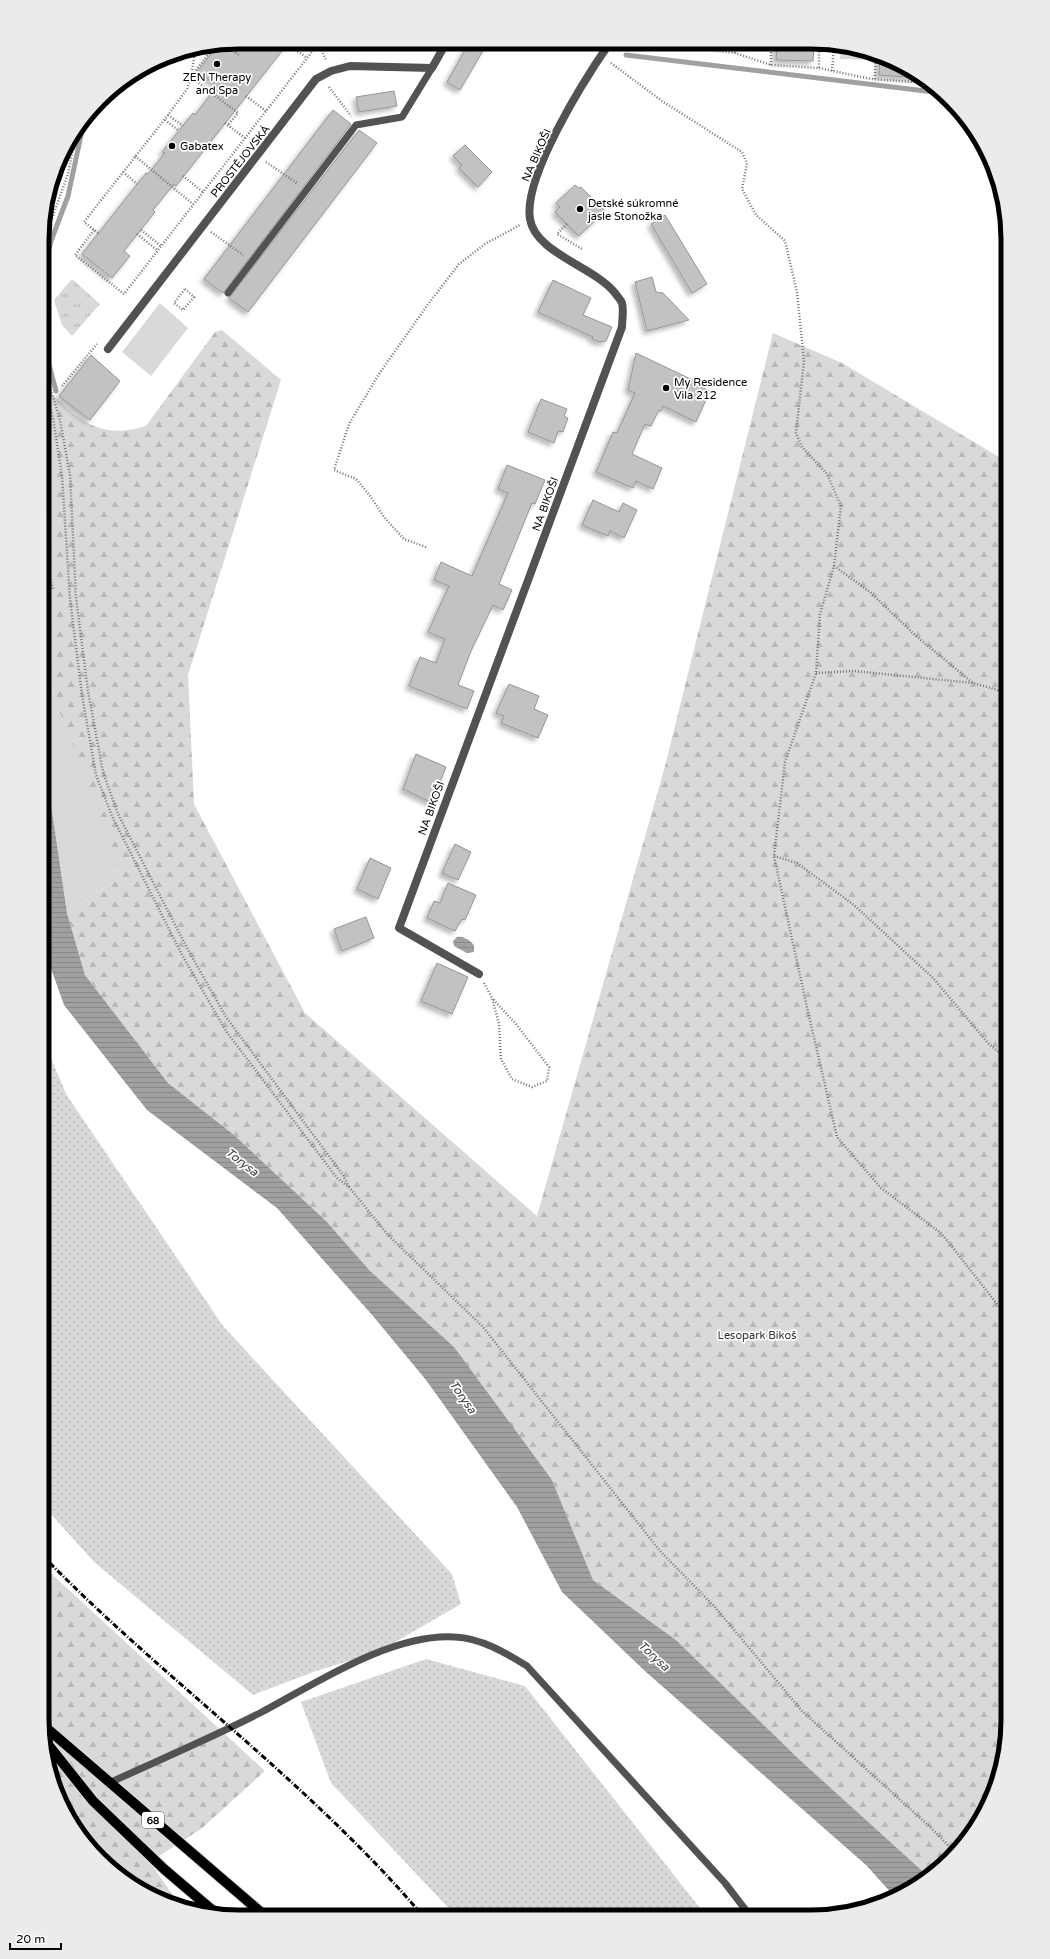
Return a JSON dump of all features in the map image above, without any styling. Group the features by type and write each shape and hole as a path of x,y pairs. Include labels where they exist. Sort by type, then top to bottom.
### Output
{"main road":[{"name":"68","path":"49,1730 258,1910"},
{"name":"68","path":"52,1749 93,1801 134,1841 209,1907"}],"street":[{"path":"432,68 442,49"},
{"name":"NA BIKOŠI","path":"479,974 399,928 622,327 622,303 608,284 545,244 536,232 530,220 530,196 541,166 578,94 605,49"},
{"name":"PROSTĚJOVSKÁ","path":"108,349 316,79 330,71 350,66 432,68"}],"lane":[{"path":"228,293 356,125 402,117 432,68"},
{"path":"109,1783 236,1724 296,1692 381,1651 418,1640 455,1637 494,1646 527,1666 725,1883 746,1910"}],"path":[{"path":"231,49 239,55"},
{"path":"295,49 307,58"},
{"path":"94,230 75,255 124,294 314,49"},
{"path":"321,49 330,71"},
{"path":"708,49 736,53 771,65 819,68 875,79 918,82"},
{"path":"771,49 771,65"},
{"path":"819,49 819,68"},
{"path":"832,71 834,51"},
{"path":"98,233 84,222 122,172 165,120 187,89 192,77 211,52"},
{"path":"192,77 195,54"},
{"path":"601,55 662,101 742,152 747,163 742,189 756,215 784,241 798,292 804,361 796,433 802,447 827,474 841,506 834,566 820,614 816,673 785,762 774,856 806,1003 838,1137 881,1188 942,1234 1001,1309"},
{"path":"875,79 876,60"},
{"path":"192,77 238,113 228,125"},
{"path":"321,77 346,108"},
{"path":"246,96 266,111"},
{"path":"168,115 183,126"},
{"path":"165,120 179,131"},
{"path":"225,123 245,138"},
{"path":"49,228 67,180 74,147"},
{"path":"135,156 193,204"},
{"path":"257,156 307,190"},
{"path":"122,172 137,184"},
{"path":"184,176 203,192"},
{"path":"54,193 58,182"},
{"path":"426,546 404,539 384,518 371,496 356,479 334,470 349,424 379,374 426,307 459,264 485,244 530,220"},
{"path":"519,221 523,230"},
{"path":"567,224 557,234 582,249"},
{"path":"203,226 252,262"},
{"path":"141,230 161,246"},
{"path":"137,234 158,250"},
{"path":"185,289 194,297 183,310 174,303 185,289"},
{"path":"62,386 96,344 115,340"},
{"path":"49,382 60,420 70,475 76,598 88,691 102,772 115,807 180,934 226,1017 343,1175 349,1187 388,1235 483,1327 660,1551 714,1606 802,1711 929,1826 951,1848"},
{"path":"49,404 53,418 62,476 70,599 82,695 96,775 112,816 181,953 226,1031 337,1178 349,1187"},
{"path":"834,566 870,592 916,636 973,683"},
{"path":"49,573 53,589"},
{"path":"816,673 854,671 973,683 1001,691"},
{"path":"774,856 797,864 854,905 933,978 988,1043 1001,1054"},
{"path":"479,974 492,998 499,1024 501,1060 512,1080 532,1087 546,1081 549,1067 516,1024 492,998"}],"green space":[{"path":"841,52 860,55 874,60 840,59"},
{"path":"72,279 100,304 72,336 62,325 54,300"},
{"path":"160,303 188,328 151,376 122,352"},
{"name":"Lesopark Bikoš","path":"222,330 281,380 188,675 194,804 305,1013 537,1216 664,770 773,333 842,363 1001,457 1001,1732 995,1769 981,1804 962,1836 936,1863 924,1873 801,1761 676,1640 593,1580 552,1480 326,1221 234,1135 168,1083 85,975 67,913 121,877 58,708 49,677 49,391 66,407 88,424 114,431 129,430 146,426 215,332"},
{"path":"49,677 58,708 91,790 121,877 67,913 49,791"},
{"path":"49,1053 66,1094 223,1326 452,1574 461,1604 378,1652 316,1671 253,1695 94,1562 49,1512"},
{"path":"49,1571 265,1771 201,1829 150,1862 175,1899 155,1890 123,1871 96,1845 88,1836 75,1815 59,1781 55,1769 49,1732"},
{"path":"426,1659 525,1686 701,1910 450,1910 331,1783 301,1702"}],"water":[{"name":"Torysa","path":"49,791 67,913 85,975 168,1083 234,1135 326,1221 370,1271 454,1347 552,1480 593,1580 676,1640 801,1761 924,1873 891,1892 866,1865 646,1672 562,1592 517,1507 426,1380 373,1316 277,1208 147,1110 64,1005 49,963"},
{"path":"457,937 464,938 471,942 474,946 474,952 467,953 454,946 453,941"}],"building":[{"path":"227,49 284,49 176,186 174,184 153,210 155,212 124,251 130,256 112,278 82,254 146,173 148,174 165,153 162,152 193,113 195,115 217,86 198,71 213,51"},
{"path":"466,49 484,49 460,90 447,82"},
{"path":"777,49 814,49 813,61 776,60"},
{"path":"880,62 910,77 879,75"},
{"path":"394,91 397,106 359,112 356,97"},
{"path":"333,110 351,124 223,293 204,279"},
{"path":"359,130 377,143 248,312 229,298"},
{"path":"465,145 492,172 478,187 459,168 462,165 453,156"},
{"name":"Detské súkromné jasle Stonožka","path":"575,185 579,188 581,187 605,211 579,236 555,212 560,207 556,203"},
{"path":"665,215 707,284 692,293 651,224"},
{"path":"652,277 656,292 663,293 689,320 647,331 635,282"},
{"path":"553,280 591,298 583,315 612,327 606,341 600,342 592,339 593,337 538,312"},
{"path":"636,353 699,383 698,385 710,391 696,422 663,406 661,411 659,410 651,426 645,424 632,454 662,468 653,489 636,481 633,488 596,472 613,432 617,433 635,393 628,390"},
{"path":"91,355 120,381 90,420 59,396"},
{"path":"541,399 567,409 564,416 568,418 563,432 558,431 554,443 528,432"},
{"path":"507,465 545,480 535,504 532,503 499,584 512,590 503,610 493,605 471,651 458,685 474,691 467,709 409,686 420,657 436,663 445,639 428,632 449,586 434,580 441,562 472,576 508,493 498,489"},
{"path":"593,500 619,512 623,503 637,510 624,538 610,531 608,536 582,525"},
{"path":"509,684 539,696 534,709 548,715 538,738 501,723 504,716 496,713"},
{"path":"416,754 446,767 432,803 403,789"},
{"path":"455,844 471,852 458,880 442,873"},
{"path":"370,858 391,868 378,899 357,889"},
{"path":"448,883 476,895 465,920 462,919 455,931 427,918 434,901 440,903"},
{"path":"366,917 374,938 342,951 334,929"},
{"path":"437,963 468,977 452,1014 421,1001"}],"waterway":[{"path":"626,55 931,92"},
{"path":"49,249 68,196 81,133"},
{"path":"49,365 56,391"}],"railway":[{"path":"49,1562 137,1645 285,1776 333,1821 379,1867 418,1910"}],"place":[{"name":"ZEN Therapy and Spa","path":"217,64"},
{"name":"Gabatex","path":"172,146"},
{"name":"Detské súkromné jasle Stonožka","path":"580,209"},
{"name":"My Residence Vila 212","path":"666,388"}]}
